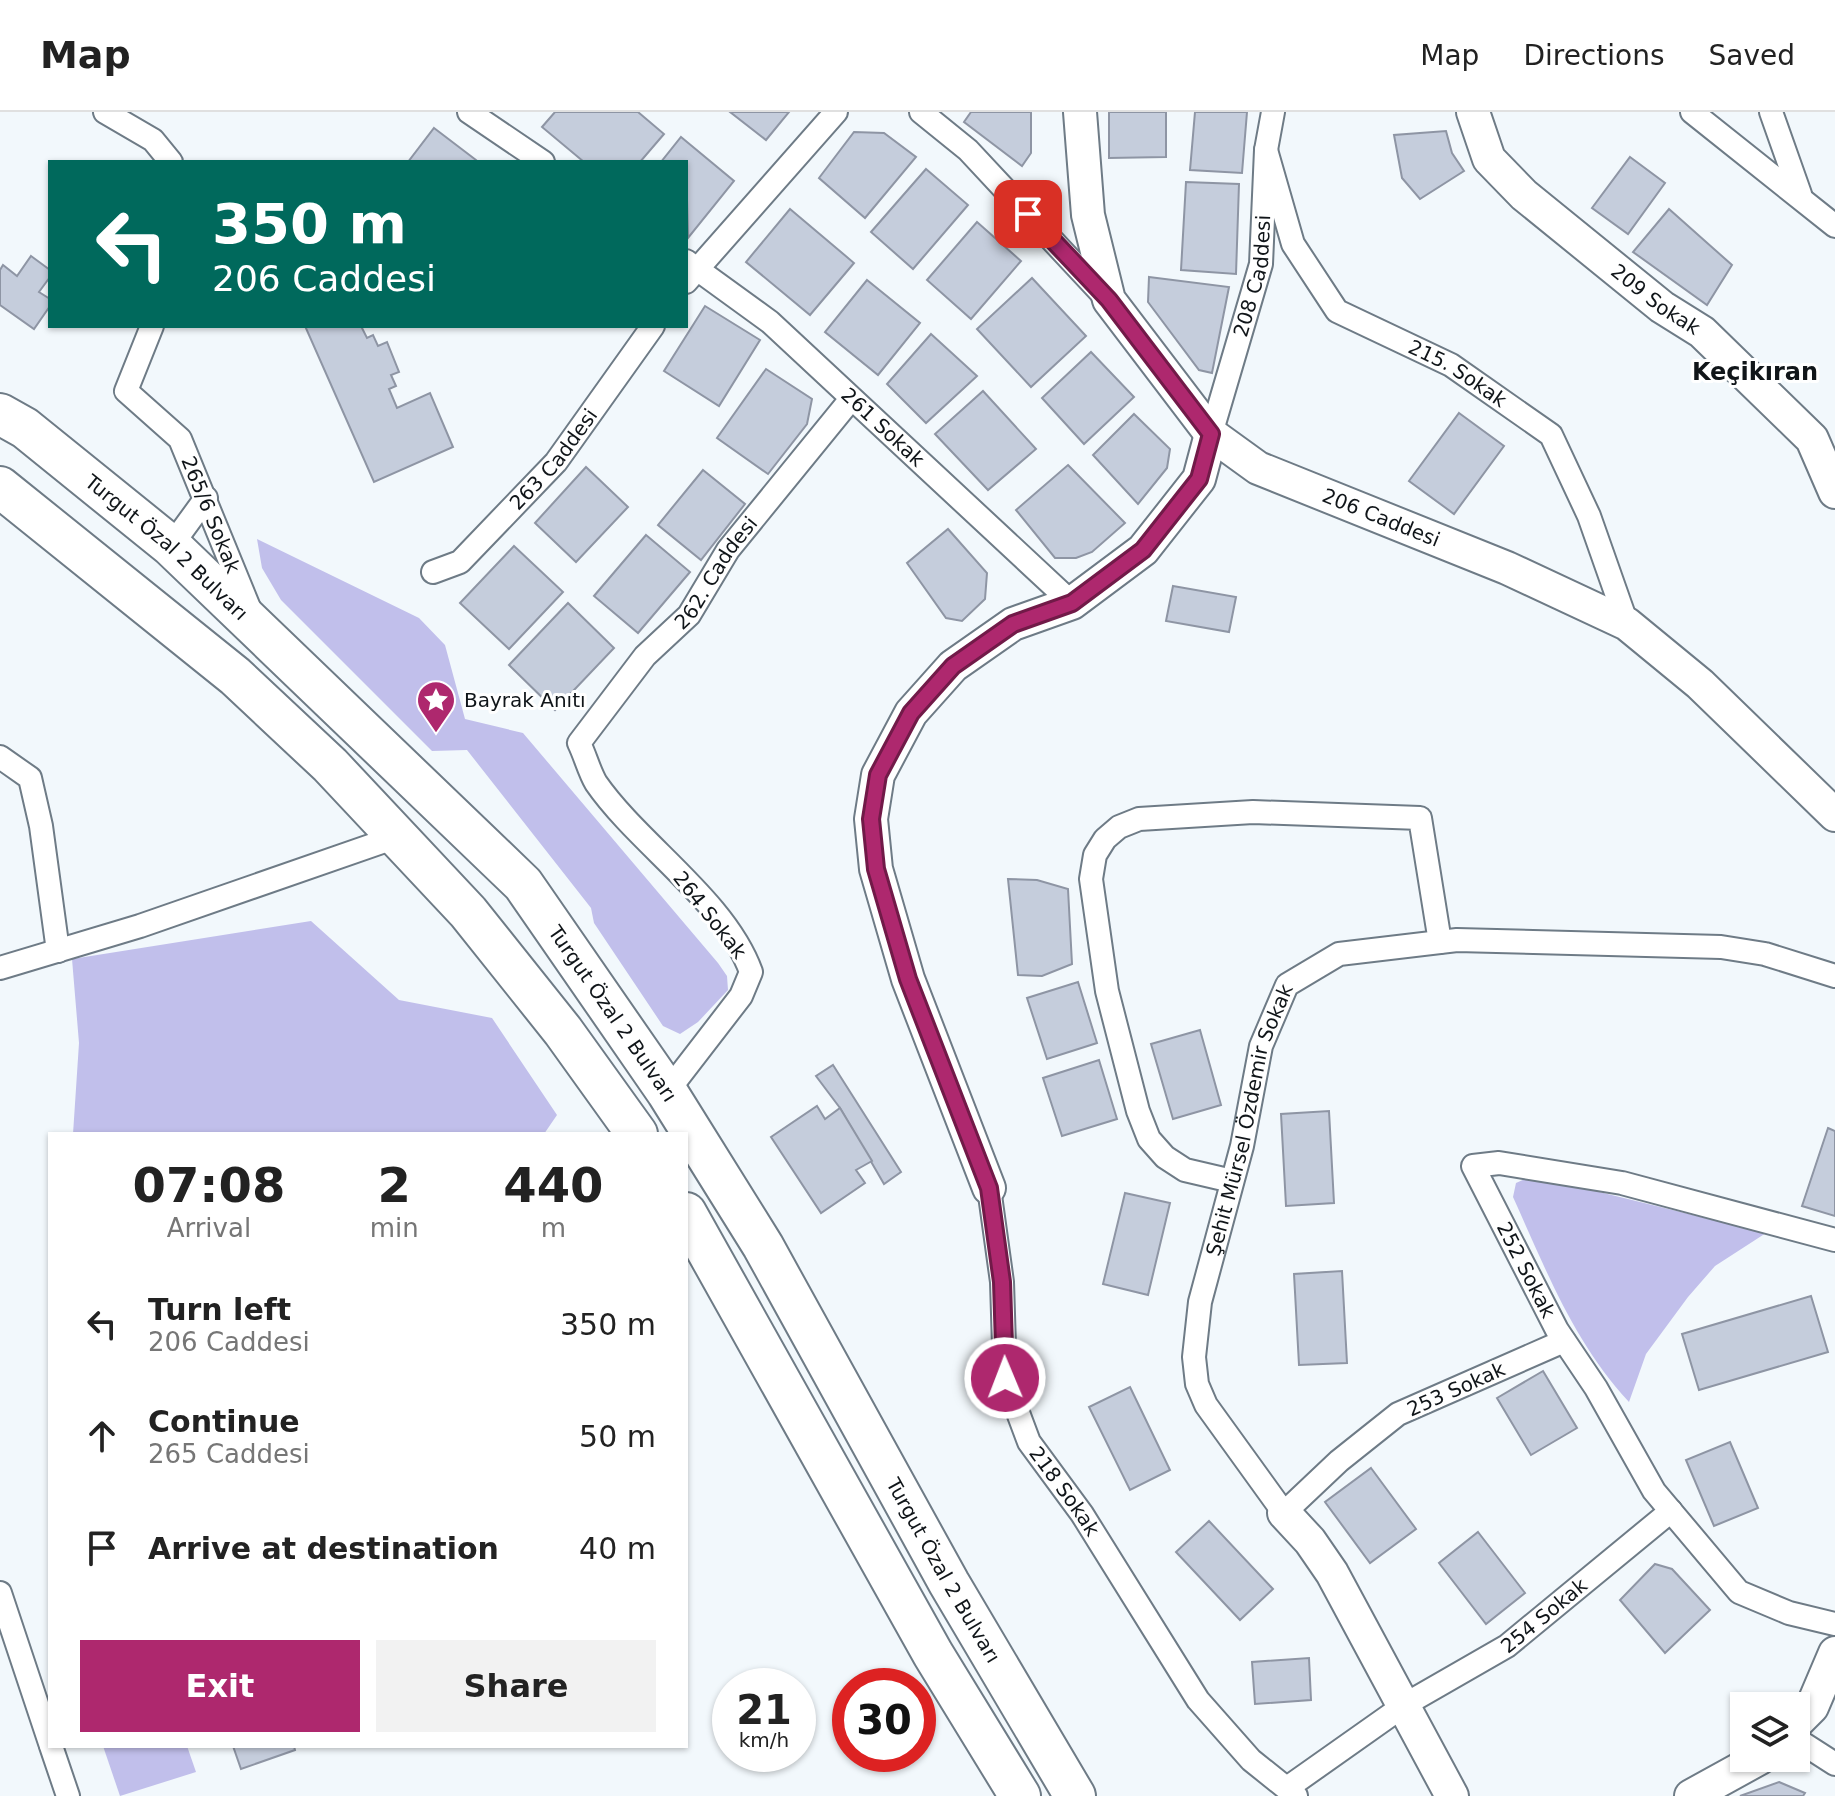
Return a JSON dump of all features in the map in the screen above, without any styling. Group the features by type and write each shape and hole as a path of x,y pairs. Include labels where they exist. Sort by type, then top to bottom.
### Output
{"highway":[{"name":"Turgut Özal 2 Bulvarı","path":"0,414 25,428 171,546 258,633 523,884 667,1092 763,1246 949,1583 1075,1796"},
{"path":"0,487 235,676 399,836 506,960 635,1132"},
{"path":"688,1217 933,1654 1020,1796"}],"street":[{"path":"105,112 153,140 169,160"},
{"path":"469,112 540,160"},
{"path":"689,270 836,112"},
{"path":"921,112 968,150 1109,300"},
{"name":"206 Caddesi","path":"1080,112 1088,215 1109,300 1211,434 1258,468 1507,568 1627,624 1700,684 1835,815"},
{"name":"208 Caddesi","path":"1211,434 1261,264 1266,150 1273,112"},
{"name":"209 Sokak","path":"1473,112 1489,159 1515,186 1662,307 1702,332 1812,439 1835,492"},
{"path":"1692,112 1835,226"},
{"path":"1771,112 1800,196"},
{"name":"215. Sokak","path":"1266,150 1293,244 1337,311 1451,365 1551,435 1589,516 1627,624"},
{"name":"261 Sokak","path":"689,270 770,322 1072,603"},
{"name":"265/6 Sokak","path":"151,328 126,391 180,439 258,633"},
{"name":"263 Caddesi","path":"433,572 460,562 556,462 652,328"},
{"name":"262. Caddesi","path":"579,743 645,656 689,615 728,550 851,399"},
{"name":"218 Sokak","path":"1211,434 1199,479 1143,550 1072,603 1013,624 953,666 911,713 878,775 871,819 876,869 908,979 989,1188 1002,1282 1005,1378 1029,1442 1082,1514 1198,1700 1251,1760 1291,1792"},
{"path":"171,546 206,498"},
{"name":"264 Sokak","path":"579,743 596,782 703,900 745,955 751,972 741,996 667,1092"},
{"path":"0,757 30,778 41,826 58,951"},
{"path":"1232,1181 1185,1170 1165,1157 1149,1139 1138,1111 1107,991 1091,879 1095,855 1105,839 1119,827 1139,819 1253,812 1420,818 1440,942"},
{"path":"0,968 399,836"},
{"name":"Şehit Mürsel Özdemir Sokak","path":"1452,1796 1406,1704 1332,1573 1206,1405 1197,1384 1195,1327 1232,1181 1261,1046 1287,985 1339,954 1440,942 1600,941 1721,947 1765,954 1835,976"},
{"name":"252 Sokak","path":"1835,1240 1622,1183 1499,1163 1473,1166 1564,1341 1596,1388 1654,1491 1739,1592 1789,1613 1835,1624"},
{"name":"253 Sokak","path":"1284,1513 1339,1461 1398,1414 1564,1341"},
{"name":"254 Sokak","path":"1291,1792 1406,1704 1507,1646 1671,1511"},
{"path":"0,1593 48,1738"},
{"path":"1810,1709 1835,1653"},
{"path":"51,1748 68,1796"},
{"path":"1810,1748 1835,1764"},
{"path":"1691,1796 1735,1772"}],"shaded area":[{"path":"257,539 419,618 445,645 465,719 523,733 727,976 728,990 698,1022 680,1034 663,1026 594,923 591,908 467,750 432,751 281,600 262,568"},
{"path":"311,921 399,1000 492,1018 557,1115 545,1132 73,1132 79,1043 72,959"},
{"path":"1527,1178 1571,1185 1766,1233 1715,1266 1688,1297 1646,1354 1629,1402 1592,1355 1537,1252 1513,1197 1516,1183"},
{"path":"104,1748 188,1748 196,1772 120,1796"}],"building":[{"path":"555,112 638,112 664,134 642,160 582,160 542,127"},
{"path":"730,112 789,112 766,140"},
{"path":"971,112 1031,112 1031,153 1022,166 964,122"},
{"path":"1109,112 1166,112 1166,157 1109,158"},
{"path":"1195,112 1247,112 1242,173 1190,170"},
{"path":"434,128 476,160 410,160"},
{"path":"1446,131 1452,153 1464,171 1420,199 1402,178 1394,135"},
{"path":"854,132 884,133 916,157 865,218 819,178"},
{"path":"681,137 734,181 688,238 688,160 663,160"},
{"path":"1630,157 1665,183 1628,234 1592,208"},
{"path":"926,169 968,205 913,269 871,232"},
{"path":"1186,182 1239,184 1236,274 1181,270"},
{"path":"790,209 854,263 810,315 746,262"},
{"path":"1669,209 1732,265 1707,305 1633,252"},
{"path":"977,222 1021,261 971,319 927,280"},
{"path":"31,256 48,269 48,280 39,292 48,298 48,309 34,329 0,305 0,270 3,265 17,276"},
{"path":"1149,277 1229,287 1212,373 1199,370 1148,302"},
{"path":"1032,278 1086,336 1031,387 977,329"},
{"path":"867,280 920,323 878,375 825,332"},
{"path":"705,306 760,340 719,406 664,371"},
{"path":"306,328 362,328 367,338 373,335 378,346 387,342 399,372 391,375 396,386 389,389 397,408 430,393 453,447 374,482"},
{"path":"931,334 977,376 926,423 887,384"},
{"path":"1091,352 1134,397 1084,444 1042,398"},
{"path":"766,369 812,399 807,424 768,474 717,438"},
{"path":"983,391 1036,449 988,490 935,434"},
{"path":"1459,413 1504,446 1454,514 1409,481"},
{"path":"1134,414 1170,449 1167,468 1138,504 1093,455"},
{"path":"1068,465 1125,523 1092,552 1076,558 1055,558 1016,510"},
{"path":"586,467 628,507 576,562 535,523"},
{"path":"703,470 745,504 701,560 658,525"},
{"path":"948,529 987,573 985,599 962,621 946,618 907,563"},
{"path":"646,535 690,572 638,633 594,596"},
{"path":"514,546 563,592 509,649 460,603"},
{"path":"1173,586 1236,597 1229,632 1166,621"},
{"path":"568,603 614,648 555,710 509,665"},
{"path":"1008,879 1037,880 1068,889 1072,964 1042,976 1018,975"},
{"path":"1078,982 1097,1043 1047,1059 1027,998"},
{"path":"1200,1030 1221,1105 1173,1119 1151,1044"},
{"path":"1099,1060 1117,1119 1062,1136 1043,1078"},
{"path":"833,1065 901,1172 884,1184 840,1108 816,1076"},
{"path":"817,1106 825,1119 840,1108 872,1161 856,1170 865,1183 821,1213 771,1137"},
{"path":"1329,1111 1334,1203 1286,1206 1281,1114"},
{"path":"1828,1128 1835,1131 1835,1216 1802,1206"},
{"path":"1125,1193 1170,1203 1148,1295 1103,1284"},
{"path":"1342,1271 1347,1363 1299,1365 1294,1274"},
{"path":"1811,1296 1828,1352 1699,1390 1682,1334"},
{"path":"1543,1371 1577,1428 1531,1455 1497,1398"},
{"path":"1130,1387 1170,1470 1130,1490 1089,1407"},
{"path":"1730,1442 1758,1508 1714,1526 1686,1460"},
{"path":"1371,1468 1416,1529 1370,1563 1325,1502"},
{"path":"1209,1521 1273,1589 1240,1620 1176,1552"},
{"path":"1478,1532 1525,1593 1486,1624 1439,1563"},
{"path":"1655,1564 1672,1569 1710,1610 1665,1653 1620,1600"},
{"path":"1309,1658 1311,1700 1255,1704 1252,1662"},
{"path":"234,1748 294,1748 295,1750 241,1769"},
{"path":"1779,1782 1805,1793 1803,1796 1740,1796"}],"place":[{"name":"Bayrak Anıtı","path":"436,734"}],"district":[{"name":"Keçikıran","path":"1755,372"}],"route":[{"path":"1005,1378 1002,1282 989,1188 908,979 876,869 871,819 878,775 911,713 953,666 1013,624 1072,603 1143,550 1199,479 1211,434 1109,300 1028,214"}]}
